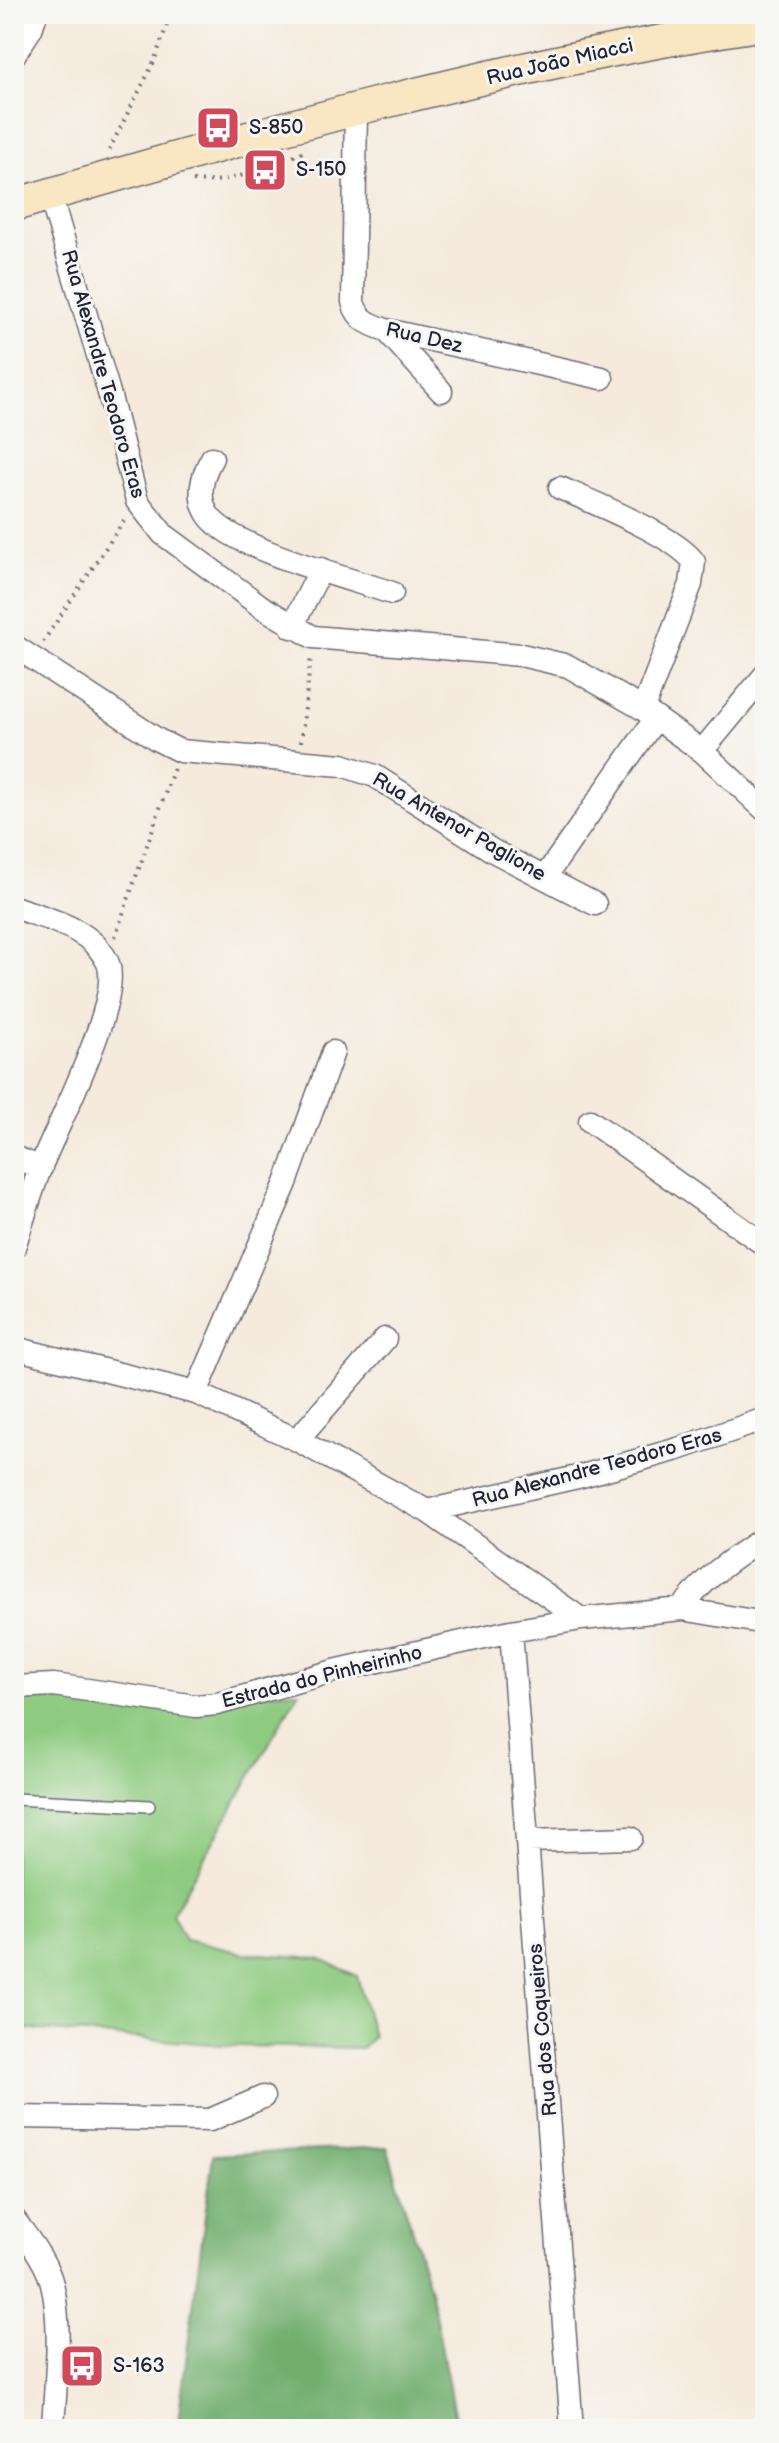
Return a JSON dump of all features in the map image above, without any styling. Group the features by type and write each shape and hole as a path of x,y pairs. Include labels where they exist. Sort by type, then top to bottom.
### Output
{"main road":[{"name":"Rua João Miacci","path":"356,110 668,38 765,24"},
{"path":"14,205 356,110"}],"street":[{"path":"14,55 31,29 36,14"},
{"name":"Rua Dez","path":"356,110 353,302 356,313 367,323 386,330 602,378"},
{"name":"Rua Alexandre Teodoro Eras","path":"50,195 108,389 137,501 163,534 292,627 313,637 546,659 568,666 650,714 702,751 765,810"},
{"path":"386,330 441,391"},
{"path":"212,458 203,472 201,495 209,516 228,533 392,593"},
{"path":"545,877 650,714 691,584 694,562 687,552 660,537 560,488"},
{"path":"292,627 321,569"},
{"name":"Rua Antenor Paglione","path":"14,646 158,740 180,751 342,765 375,776 493,851 595,904"},
{"path":"702,751 765,675"},
{"path":"14,907 88,938 107,961 112,974 106,1008 41,1168 14,1247"},
{"path":"196,1393 286,1183 333,1052"},
{"path":"590,1121 765,1245"},
{"path":"14,1157 41,1168"},
{"path":"297,1440 385,1339"},
{"path":"14,1348 196,1393 297,1440 427,1511 581,1619"},
{"name":"Rua Alexandre Teodoro Eras","path":"427,1511 582,1476 678,1449 765,1419"},
{"path":"682,1609 695,1590 718,1570 765,1537"},
{"name":"Estrada do Pinheirinho","path":"14,1687 54,1685 173,1704 217,1704 334,1671 511,1631 581,1619 682,1609 765,1623"},
{"name":"Rua dos Coqueiros","path":"511,1631 572,2429"},
{"path":"528,1841 631,1838"},
{"path":"14,2117 210,2120 263,2097"},
{"path":"14,2219 38,2252 52,2282 56,2316 53,2429"}],"lane":[{"path":"14,1799 149,1806"}],"path":[{"path":"93,181 154,62 171,14"},
{"path":"32,659 137,501"},
{"path":"299,760 313,637"},
{"path":"107,961 180,751"}],"green space":[{"path":"299,1691 172,1914 185,1940 244,1953 319,1958 357,1976 373,2037 362,2048 235,2046 14,2028 14,1694 111,1702"},
{"path":"387,2147 431,2293 457,2429 177,2429 213,2155"}],"place":[{"name":"S-850","path":"218,128"},
{"name":"S-150","path":"265,170"},
{"name":"S-163","path":"82,2366"}]}
